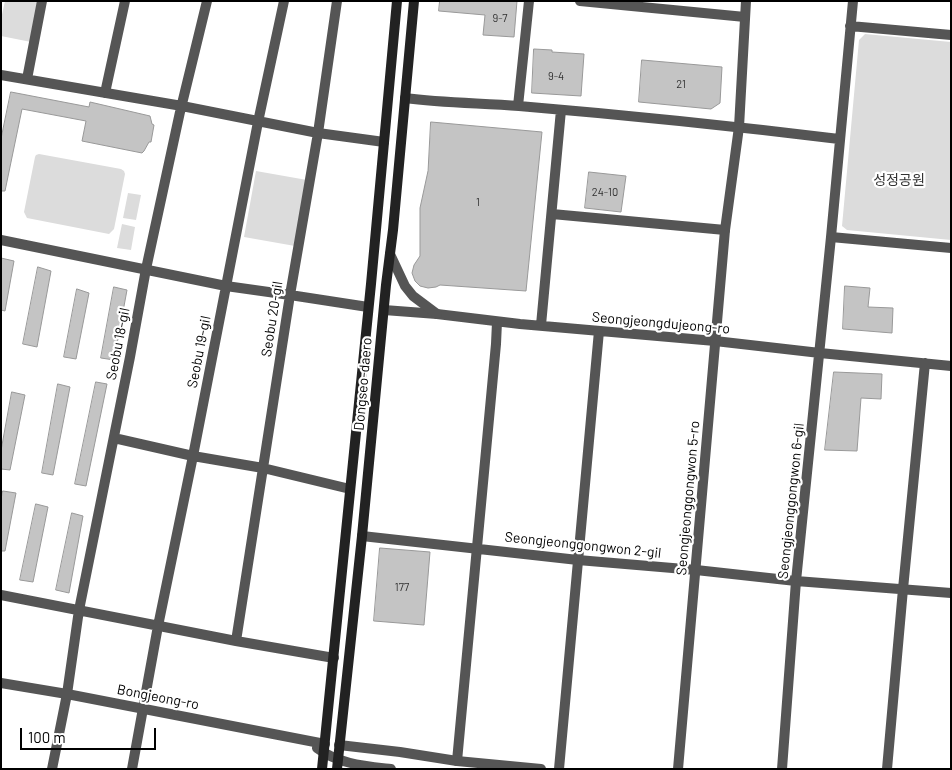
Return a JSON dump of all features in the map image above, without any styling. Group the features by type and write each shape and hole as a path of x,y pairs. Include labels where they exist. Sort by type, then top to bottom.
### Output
{"main road":[{"name":"Dongseo-daero","path":"322,769 384,142 396,1"},
{"name":"Dongseo-daero","path":"337,764 362,536 414,1"},
{"name":"Seongjeongdujeong-ro","path":"368,307 384,310"},
{"name":"Bongjeong-ro","path":"324,749 339,746"}],"street":[{"path":"28,79 42,1"},
{"path":"105,93 125,1"},
{"name":"Seobu 18-gil","path":"52,769 67,694 79,610 146,269 207,1"},
{"name":"Seobu 19-gil","path":"132,769 158,626 194,456 258,122 284,1"},
{"name":"Seobu 20-gil","path":"236,642 290,294 318,134 337,1"},
{"path":"518,106 529,1"},
{"path":"580,1 745,16"},
{"name":"Seongjeonggongwon 5-ro","path":"678,769 725,230 738,127 746,1"},
{"name":"Seongjeonggongwon 6-gil","path":"782,769 796,581 832,237 852,1"},
{"path":"850,26 951,35"},
{"path":"1,74 182,106 318,134 384,142"},
{"path":"405,98 561,110 840,139"},
{"path":"541,325 561,110"},
{"path":"552,214 725,230"},
{"path":"832,237 951,248"},
{"path":"1,240 226,286 368,307"},
{"path":"390,254 405,286 413,296 437,314"},
{"name":"Seongjeongdujeong-ro","path":"384,310 715,341 951,366"},
{"path":"457,761 497,322"},
{"path":"559,769 600,331"},
{"path":"887,769 925,363"},
{"path":"114,438 194,456 263,468 350,489"},
{"name":"Seongjeonggongwon 2-gil","path":"362,536 578,560 796,581 951,593"},
{"path":"1,596 236,642 334,658"},
{"name":"Bongjeong-ro","path":"1,683 143,708 309,741 324,749 337,764 391,769"},
{"name":"Bongjeong-ro","path":"339,746 400,752 457,761 541,769"}],"green space":[{"path":"5,1 38,1 31,42 1,36 1,19"},
{"name":"성정공원","path":"865,34 951,42 951,240 847,230 842,226 859,40"},
{"path":"39,154 124,171 114,229 109,234 27,218 24,212 35,157"},
{"path":"256,171 307,180 295,246 244,237"},
{"path":"128,193 141,195 136,220 123,218"},
{"path":"122,224 135,227 131,250 117,248"}],"building":[{"path":"440,1 517,1 514,37 483,35 485,15 439,11"},
{"path":"534,49 584,54 581,96 532,93"},
{"path":"642,60 722,67 720,103 711,109 639,102"},
{"path":"11,92 89,107 90,102 150,116 154,125 151,142 149,142 142,153 82,141 86,121 22,109 5,191 1,191 1,139"},
{"path":"431,122 542,132 526,291 440,285 428,288 420,286 415,281 412,273 414,265 420,256 420,208 428,171"},
{"path":"589,172 626,176 621,212 585,208"},
{"path":"1,258 14,261 5,311 1,310"},
{"path":"38,267 51,271 37,347 23,344"},
{"path":"845,286 870,288 868,307 893,308 892,333 843,329"},
{"path":"114,287 127,290 114,360 101,358"},
{"path":"77,289 89,293 76,359 64,357"},
{"path":"834,372 882,374 881,399 861,398 857,451 825,450"},
{"path":"96,382 107,384 86,486 75,484"},
{"path":"58,384 70,387 53,475 42,473"},
{"path":"12,392 25,395 10,470 1,469 1,451"},
{"path":"3,491 16,493 5,551 1,551 1,499"},
{"path":"36,504 48,507 33,582 20,580"},
{"path":"72,513 83,516 69,593 56,590"},
{"path":"380,548 430,552 424,625 374,621"}]}
